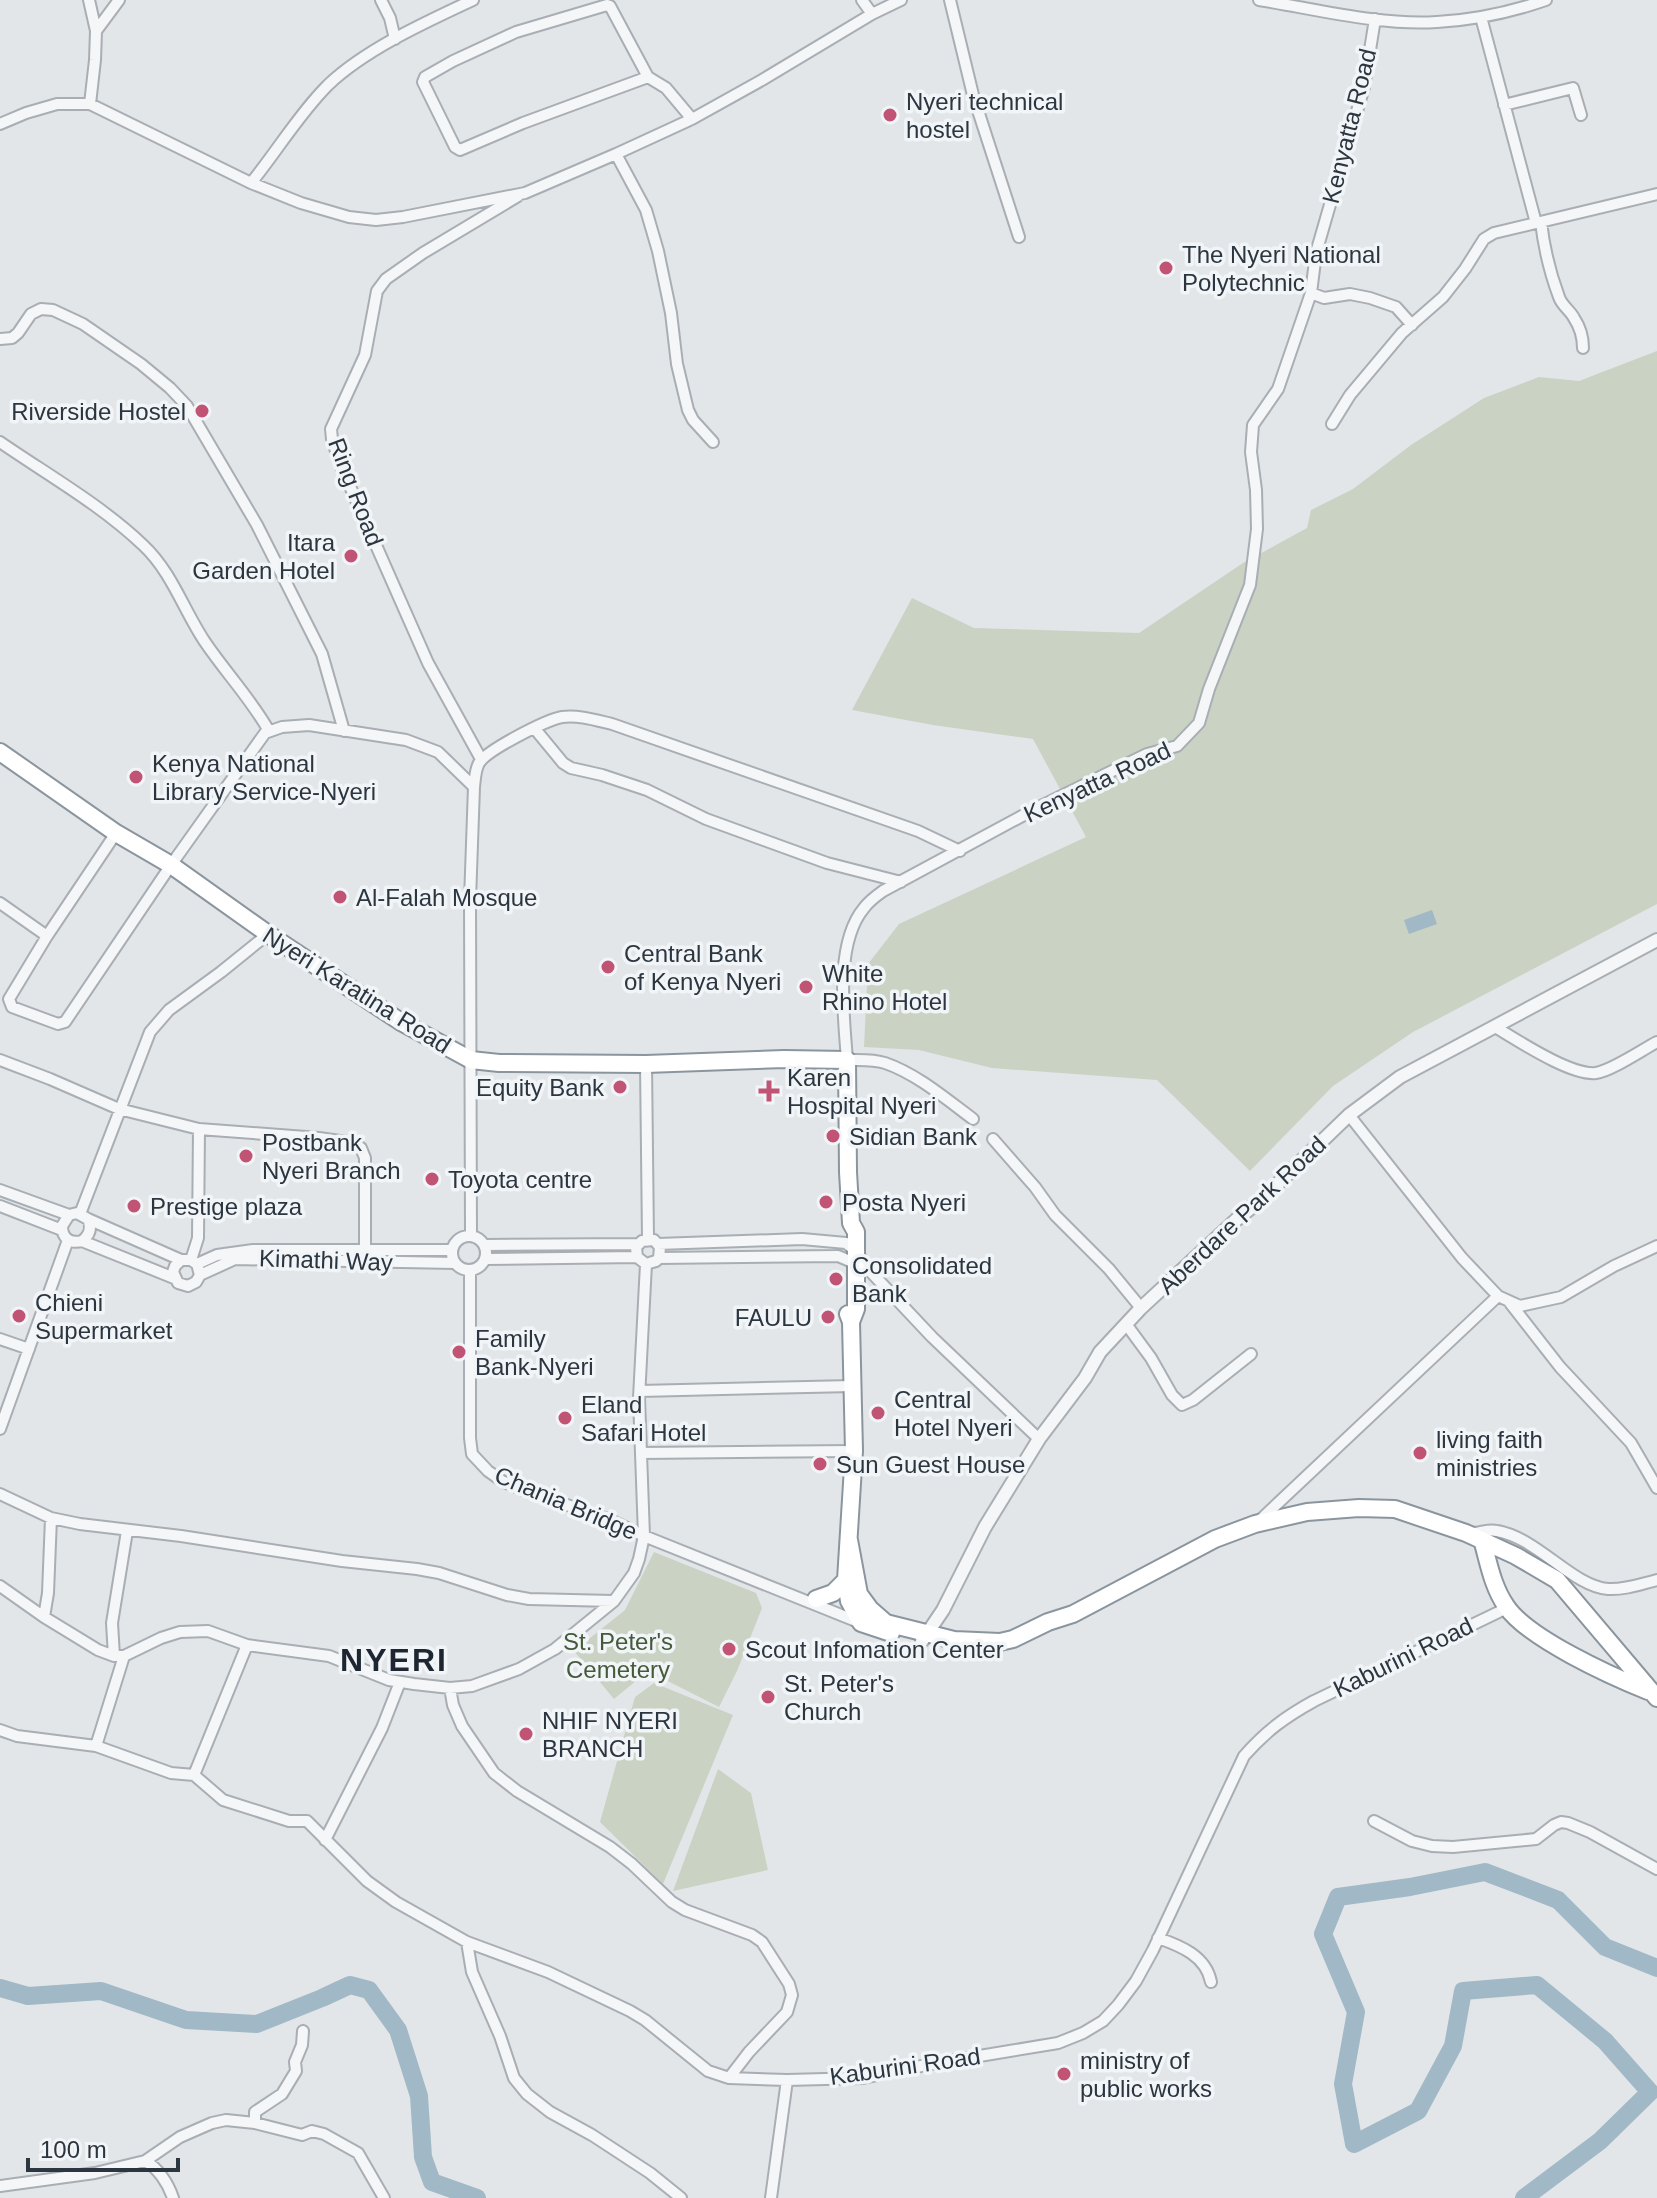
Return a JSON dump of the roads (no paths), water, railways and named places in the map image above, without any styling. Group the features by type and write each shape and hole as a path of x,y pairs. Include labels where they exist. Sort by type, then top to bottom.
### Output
{"highway":[{"name":"Nyeri Karatina Road","path":"0,752 116,833 171,865 401,1022 471,1060 646,1064 847,1060"},
{"path":"847,1060 848,1172 851,1223 856,1232 856,1309 851,1322 854,1451 846,1580 847,1596 858,1618 930,1639 1000,1642 1073,1614 1215,1539 1255,1524 1307,1512 1395,1509 1466,1533 1516,1556 1557,1580 1655,1696"},
{"path":"849,1540 859,1594 870,1609 886,1623 930,1639"},
{"path":"1483,1543 1496,1589 1507,1608 1527,1627 1614,1678 1655,1696"},
{"path":"816,1599 833,1593 846,1580"}],"street":[{"path":"89,0 96,31 90,104"},
{"path":"96,31 119,0"},
{"path":"381,0 395,39"},
{"path":"251,183 328,85 395,39 473,0"},
{"path":"862,0 872,14"},
{"name":"Ring Road","path":"481,759 428,663 332,439 331,429 365,355 377,291 386,279 423,253 525,193 692,119 901,0"},
{"path":"950,0 973,95 1019,237"},
{"path":"1259,0 1407,22 1481,17 1546,0"},
{"path":"648,77 460,150 455,147 423,82 425,77 453,61 516,32 603,4 610,6 648,77 666,88 692,119"},
{"path":"1481,17 1556,289 1561,302 1575,318 1583,348"},
{"name":"Kenyatta Road","path":"847,1060 845,960 852,931 865,906 883,891 1035,809 1147,754 1177,746 1199,723 1209,689 1250,585 1257,529 1251,452 1253,425 1278,389 1311,293 1316,253 1364,87 1375,19"},
{"path":"1504,105 1573,88 1581,115"},
{"name":"Ring Road","path":"0,124 57,104 90,104 251,183 331,212 376,220 525,193"},
{"path":"616,154 646,210 658,251 688,410 713,442"},
{"path":"1332,424 1350,395 1402,333 1443,297 1484,239 1494,233 1657,194"},
{"path":"1311,293 1324,298 1350,294 1370,298 1396,307 1412,325"},
{"path":"0,339 12,338 31,314 41,309 53,310 83,324 141,364 187,406 257,525 322,654 344,731"},
{"path":"0,442 99,510 145,546 172,582 206,644 259,713 269,731"},
{"path":"471,1235 470,900 475,771 481,759 505,743 560,718 580,717 612,724 918,831 960,851"},
{"path":"116,833 9,999 12,1007 61,1024 269,731 309,725 406,740 438,752 474,787"},
{"path":"535,729 563,763 571,768 647,790 706,819 827,863 901,882"},
{"path":"0,903 47,936"},
{"path":"0,1429 65,1235 63,1222 79,1216 150,1032 160,1019 268,934"},
{"name":"Aberdare Park Road","path":"930,1639 985,1527 1039,1439 1085,1378 1100,1352 1141,1308 1349,1115 1400,1077 1657,940"},
{"path":"1495,1027 1547,1057 1588,1072 1604,1070 1657,1042"},
{"path":"847,1060 868,1059 899,1069 973,1119"},
{"path":"0,1060 119,1109 199,1129 354,1143 361,1148 365,1158 365,1250"},
{"path":"646,1064 648,1242"},
{"path":"1349,1115 1462,1258 1504,1299 1560,1367 1631,1443 1657,1488"},
{"path":"0,1206 77,1242 82,1241 188,1286 196,1282 192,1265 198,1238 199,1129"},
{"path":"993,1139 1055,1215 1109,1269 1141,1308"},
{"path":"0,1190 79,1216 192,1265"},
{"path":"79,1216 90,1229 82,1241"},
{"path":"471,1235 485,1245 486,1259 470,1271 455,1263 452,1250 457,1241 471,1235"},
{"path":"485,1245 802,1239 854,1257 1039,1439"},
{"path":"648,1242 661,1251 659,1258"},
{"path":"0,1586 98,1650 119,1656 180,1632 208,1631 247,1645 329,1656 400,1682 450,1688 472,1686 519,1669 555,1649 614,1601 634,1573 639,1559 644,1536 640,1391 642,1260 636,1250 648,1242"},
{"path":"1504,1299 1520,1306 1561,1297 1614,1266 1657,1246"},
{"name":"Kimathi Way","path":"192,1265 217,1255 239,1251 452,1250"},
{"path":"486,1259 656,1261 659,1258 854,1257"},
{"name":"Kimathi Way","path":"192,1265 247,1258 455,1263"},
{"path":"174,1278 175,1266 192,1265"},
{"name":"Chania Bridge","path":"470,1271 470,1438 472,1454 488,1471 526,1491 608,1519 775,1590 858,1618 886,1623"},
{"path":"1255,1524 1504,1299"},
{"path":"1126,1324 1151,1358 1172,1395 1182,1405 1193,1400 1251,1354"},
{"path":"0,1339 29,1349"},
{"path":"640,1391 852,1386"},
{"path":"641,1453 854,1451"},
{"path":"0,1494 51,1518 342,1561 417,1569 529,1599 614,1601"},
{"path":"44,1617 51,1518"},
{"path":"1466,1533 1496,1530 1515,1537 1542,1551 1590,1585 1601,1588 1629,1588 1657,1580"},
{"path":"96,1746 119,1656 112,1623 127,1531"},
{"name":"Chania Bridge","path":"746,1576 778,1584 858,1618"},
{"name":"Kaburini Road","path":"0,1730 17,1736 96,1746 171,1773 194,1775 223,1800 289,1821 307,1821 367,1881 396,1902 467,1942 548,1972 630,2011 708,2071 729,2078 863,2078 1058,2043 1103,2021 1136,1981 1244,1756 1261,1736 1283,1718 1314,1701 1507,1608"},
{"path":"194,1775 247,1645"},
{"path":"325,1840 382,1728 400,1682"},
{"path":"450,1688 462,1726 494,1773 537,1804 610,1847 672,1902 685,1910 752,1935 769,1951 789,1984 791,2003 787,2012 729,2078"},
{"path":"1374,1821 1412,1841 1453,1847 1536,1839 1554,1825 1568,1823 1657,1869"},
{"path":"1158,1938 1175,1944 1201,1960 1211,1982"},
{"path":"467,1942 472,1972 500,2036 514,2078 527,2094 550,2112 650,2173 681,2198"},
{"path":"255,2123 255,2112 282,2094 296,2071 295,2062 302,2045 303,2031"},
{"path":"771,2198 787,2080"},
{"path":"0,2186 95,2173 145,2161 180,2137 212,2123 239,2120 302,2135 312,2131 347,2146 358,2153 384,2198"},
{"path":"145,2161 153,2165 170,2188 173,2198"}],"water":[{"path":"1432,910 1437,924 1409,934 1404,920"}],"waterway":[{"path":"1524,2198 1600,2141 1650,2092 1605,2041 1537,1985 1463,1991 1453,2046 1418,2111 1354,2144 1343,2084 1356,2012 1323,1934 1338,1897 1485,1872 1558,1900 1605,1947 1657,1968"},
{"path":"0,1988 28,1996 101,1991 186,2020 257,2024 350,1985 369,1990 398,2030 419,2096 423,2157 432,2182 477,2198"}],"place":[{"name":"Nyeri technical hostel","path":"890,115"},
{"name":"The Nyeri National Polytechnic","path":"1166,268"},
{"name":"Riverside Hostel","path":"202,411"},
{"name":"Itara Garden Hotel","path":"351,556"},
{"name":"Kenya National Library Service-Nyeri","path":"136,777"},
{"name":"Al-Falah Mosque","path":"340,897"},
{"name":"Central Bank of Kenya Nyeri","path":"608,967"},
{"name":"White Rhino Hotel","path":"806,987"},
{"name":"Equity Bank","path":"620,1087"},
{"name":"Karen Hospital Nyeri","path":"769,1091"},
{"name":"Sidian Bank","path":"833,1136"},
{"name":"Postbank Nyeri Branch","path":"246,1156"},
{"name":"Toyota centre","path":"432,1179"},
{"name":"Posta Nyeri","path":"826,1202"},
{"name":"Prestige plaza","path":"134,1206"},
{"name":"Consolidated Bank","path":"836,1279"},
{"name":"Chieni Supermarket","path":"19,1316"},
{"name":"FAULU","path":"828,1317"},
{"name":"Family Bank-Nyeri","path":"459,1352"},
{"name":"Central Hotel Nyeri","path":"878,1413"},
{"name":"Eland Safari Hotel","path":"565,1418"},
{"name":"living faith ministries","path":"1420,1453"},
{"name":"Sun Guest House","path":"820,1464"},
{"name":"Scout Infomation Center","path":"729,1649"},
{"name":"St. Peter's Church","path":"768,1697"},
{"name":"NHIF NYERI BRANCH","path":"526,1734"},
{"name":"ministry of public works","path":"1064,2074"}],"district":[{"name":"NYERI","path":"394,1660"}],"park label":[{"name":"St. Peter's Cemetery","path":"618,1655"}]}
